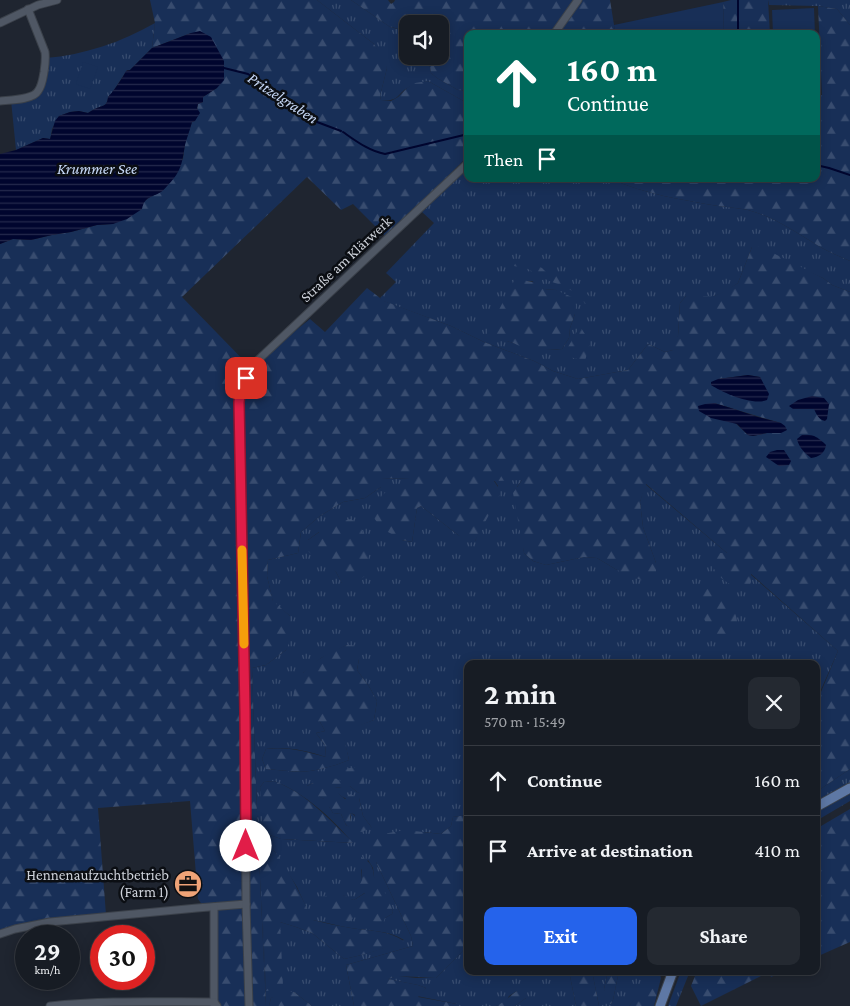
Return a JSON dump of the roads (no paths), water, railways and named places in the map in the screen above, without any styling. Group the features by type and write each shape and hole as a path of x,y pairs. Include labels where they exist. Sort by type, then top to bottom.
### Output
{"main road":[{"path":"820,805 850,788"},
{"path":"660,1006 672,975"}],"street":[{"path":"0,23 28,9 57,0"},
{"path":"557,30 578,0"},
{"path":"0,101 29,97 35,94 38,92 42,79 46,58 45,52 28,9"},
{"name":"Straße am Klärwerk","path":"248,1006 239,402 241,388 258,360 464,167"},
{"path":"0,934 50,922 246,904"},
{"path":"50,1006 128,1002 215,1005 214,908"}],"water":[{"name":"Krummer See","path":"200,31 211,37 224,61 224,80 217,88 203,97 203,102 198,104 197,108 200,113 195,121 192,122 181,166 165,188 147,199 142,209 127,219 113,224 97,225 31,240 13,239 0,244 0,154 16,150 43,138 50,139 55,121 59,116 79,111 88,113 107,103 108,97 126,71 130,70 152,48"},
{"path":"748,375 760,377 769,394 767,400 746,400 723,392 711,385 711,382 718,379"},
{"path":"812,396 824,398 829,404 825,421 819,418 814,409 793,409 789,406 798,400"},
{"path":"714,403 781,423 787,430 781,433 748,435 737,424 711,418 699,411 698,406"},
{"path":"802,435 815,437 826,445 819,456 811,458 803,450 797,439"},
{"path":"784,450 791,461 789,465 779,466 766,457 770,452"}],"waterway":[{"path":"738,0 738,30"},
{"name":"Pritzelgraben","path":"224,68 248,74 317,122 341,131"},
{"name":"Pritzelgraben","path":"343,132 368,148 385,154 464,135"},
{"name":"Pritzelgraben","path":"820,166 850,175"}],"place":[{"name":"Hennenaufzuchtbetrieb (Farm 1)","path":"188,884"}]}
